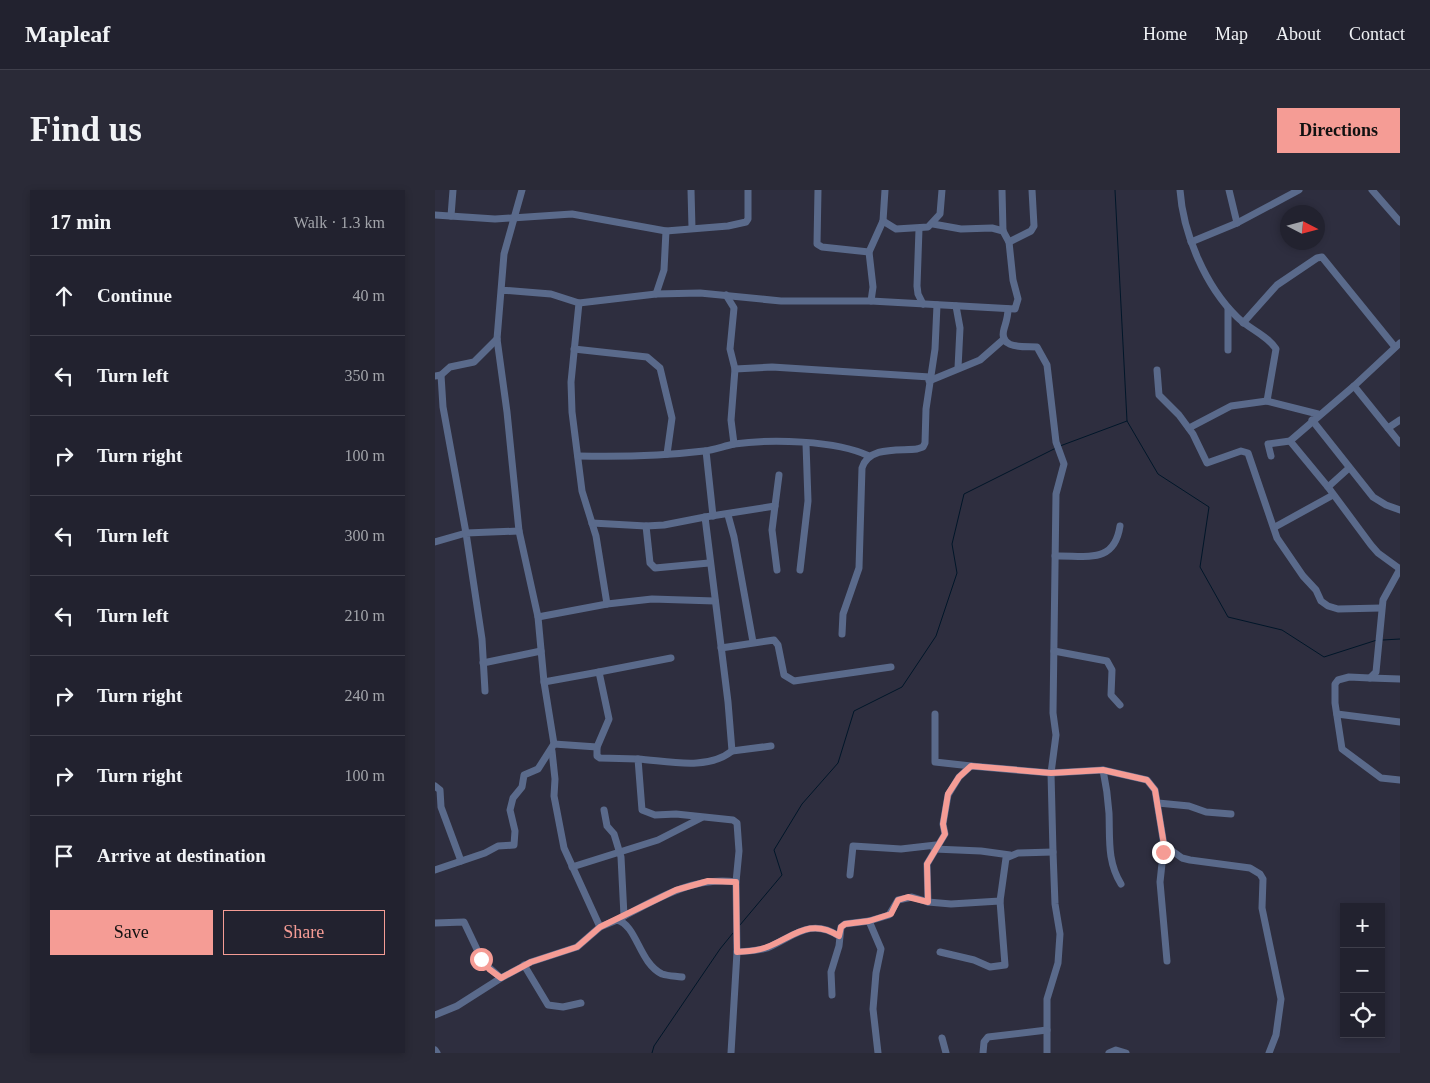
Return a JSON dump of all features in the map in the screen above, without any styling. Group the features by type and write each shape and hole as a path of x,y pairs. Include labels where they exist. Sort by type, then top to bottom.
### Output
{"street":[{"path":"451,216 453,190"},
{"path":"522,190 505,254 497,339 507,412 519,531 538,618 553,748 554,796 564,848 600,927"},
{"path":"691,190 692,228"},
{"path":"435,215 495,219 516,216 572,214 666,231 728,226 746,222 748,219 749,190"},
{"path":"817,190 817,244 822,247 869,252"},
{"path":"871,301 873,287 869,252 883,221 885,190"},
{"path":"933,224 940,214 942,207 942,190"},
{"path":"501,290 551,294 579,303 656,294 699,293 781,300 871,301 1015,309 1018,299 1013,280 1009,242 1003,231 1002,190"},
{"path":"1009,242 1031,231 1034,226 1032,190"},
{"path":"1180,190 1191,242 1198,260 1228,308 1243,323 1268,340 1276,349 1277,354 1267,400"},
{"path":"1229,190 1237,223"},
{"path":"1191,242 1237,223 1299,190"},
{"path":"1372,190 1400,222"},
{"path":"883,221 896,229 919,229 933,224 961,229 992,228 1003,231"},
{"path":"919,229 917,286 918,294 923,304"},
{"path":"656,294 665,264 666,231"},
{"path":"1243,323 1277,285 1317,258 1322,257 1397,345 1354,386 1318,414 1290,441 1268,444 1271,456"},
{"path":"726,295 734,308 730,350 735,369 731,420 734,444"},
{"path":"579,303 571,382 582,491 592,522 607,604"},
{"path":"842,634 843,614 859,568 862,468 869,456 875,453 923,448 927,436 926,409 935,349 937,305"},
{"path":"956,306 960,328 958,368"},
{"path":"1228,308 1228,350"},
{"path":"1008,309 1003,330 1004,339 1011,346 1039,348 1047,365 1055,442 1064,464 1056,494 1053,713 1055,735 1051,773 1053,852 1056,873 1055,904 1060,934 1058,963 1047,999 1047,1053"},
{"path":"485,690 482,639 466,533 438,376 450,367 474,362 497,339"},
{"path":"735,369 772,367 930,379 980,360 1004,339"},
{"path":"574,349 647,357 655,362 663,378 672,418 667,454"},
{"path":"1157,370 1159,395 1173,406 1189,428 1207,463 1241,451 1248,453 1275,527 1277,538 1324,604 1344,610 1381,608"},
{"path":"1354,386 1400,443"},
{"path":"1189,428 1231,406 1267,400 1318,414"},
{"path":"1312,420 1373,497 1386,505 1400,510"},
{"path":"1388,428 1400,420"},
{"path":"1290,441 1375,549 1400,569 1386,593 1381,608 1376,672 1370,678"},
{"path":"578,456 667,454 706,451 734,444 788,442 844,447 869,456"},
{"path":"800,570 808,501 807,444"},
{"path":"706,451 709,564 728,702 731,751"},
{"path":"1328,487 1349,468"},
{"path":"777,570 772,530 779,475"},
{"path":"1275,527 1302,514 1333,495"},
{"path":"592,522 646,526 728,515 744,509 775,506"},
{"path":"728,515 734,537 753,642"},
{"path":"646,526 650,563 655,568 709,564"},
{"path":"1055,556 1099,555 1108,552 1117,540 1120,526"},
{"path":"435,542 466,533 519,531"},
{"path":"538,618 607,604 647,599 715,601"},
{"path":"721,648 774,640 777,642 784,675 794,681 891,667"},
{"path":"483,663 541,651"},
{"path":"1054,651 1107,660 1112,670 1111,695 1120,705"},
{"path":"545,682 671,658"},
{"path":"599,672 609,719 597,747 597,756 600,758 706,763 718,761 731,751 771,746"},
{"path":"1400,679 1349,677 1338,680 1335,690 1340,742 1345,753 1381,778 1400,780"},
{"path":"935,714 935,762 1051,773 1103,770 1147,780 1153,786 1158,803 1164,845 1160,882 1167,961"},
{"path":"1337,714 1400,722"},
{"path":"553,748 597,747"},
{"path":"435,870 485,853 498,846 515,845 515,832 510,814 513,798 522,787 524,775 538,769 553,748"},
{"path":"638,759 641,808 644,812 655,815 676,814 733,820 737,823 739,851 736,882 737,952 731,1053"},
{"path":"928,902 927,868 935,847 945,834 943,824 948,794 959,777 971,766"},
{"path":"1103,770 1109,812 1109,855 1114,872 1121,884"},
{"path":"435,786 440,790 441,807 461,861"},
{"path":"1158,803 1185,805 1206,812 1231,814"},
{"path":"604,810 607,826 614,834 620,853 624,916"},
{"path":"572,867 658,840 701,818"},
{"path":"1164,845 1182,858 1250,868 1260,874 1263,879 1264,917 1281,994 1276,1036 1269,1053"},
{"path":"849,876 853,846 901,849 935,847 1011,855 1053,852"},
{"path":"940,952 974,960 990,967 1005,965 1000,901 1006,858 1011,855"},
{"path":"435,1015 457,1006 524,965 577,947 600,927 676,890 696,883 736,882"},
{"path":"832,995 831,972 839,946 841,927 845,924 869,921 891,914 897,902 902,899 912,898 928,902 962,904 1000,901"},
{"path":"617,920 627,925 651,968 664,975 682,977"},
{"path":"869,921 881,949 876,973 873,1009 878,1053"},
{"path":"435,924 464,922 483,962 501,978"},
{"path":"737,952 766,948 791,934 809,928 831,931 839,936"},
{"path":"524,965 548,1005 563,1007 581,1003"},
{"path":"983,1053 984,1042 988,1037 1047,1030"},
{"path":"942,1038 946,1053"},
{"path":"1109,1053 1116,1050 1126,1053"}],"waterway":[{"path":"1115,190 1127,421 1158,474 1209,507 1200,567 1228,617 1282,630 1324,657 1377,640"},
{"path":"1060,446 1127,421"},
{"path":"740,925 782,875 774,850 802,804 838,763 854,711 902,687 936,636 957,573 952,544 964,494 1056,448"},
{"path":"1383,640 1400,639"},
{"path":"652,1053 654,1046 733,933"}],"route":[{"path":"481,959 489,969 501,978 531,962 577,947 600,927 676,890 708,881 726,880 736,882 737,952 756,951 766,948 791,934 809,928 831,931 839,936 841,927 845,924 869,921 879,916 891,914 898,900 908,897 928,902 927,864 936,845 945,834 943,824 948,794 953,784 971,766 1051,773 1103,770 1147,780 1155,790 1158,803 1164,845 1163,852"}]}
